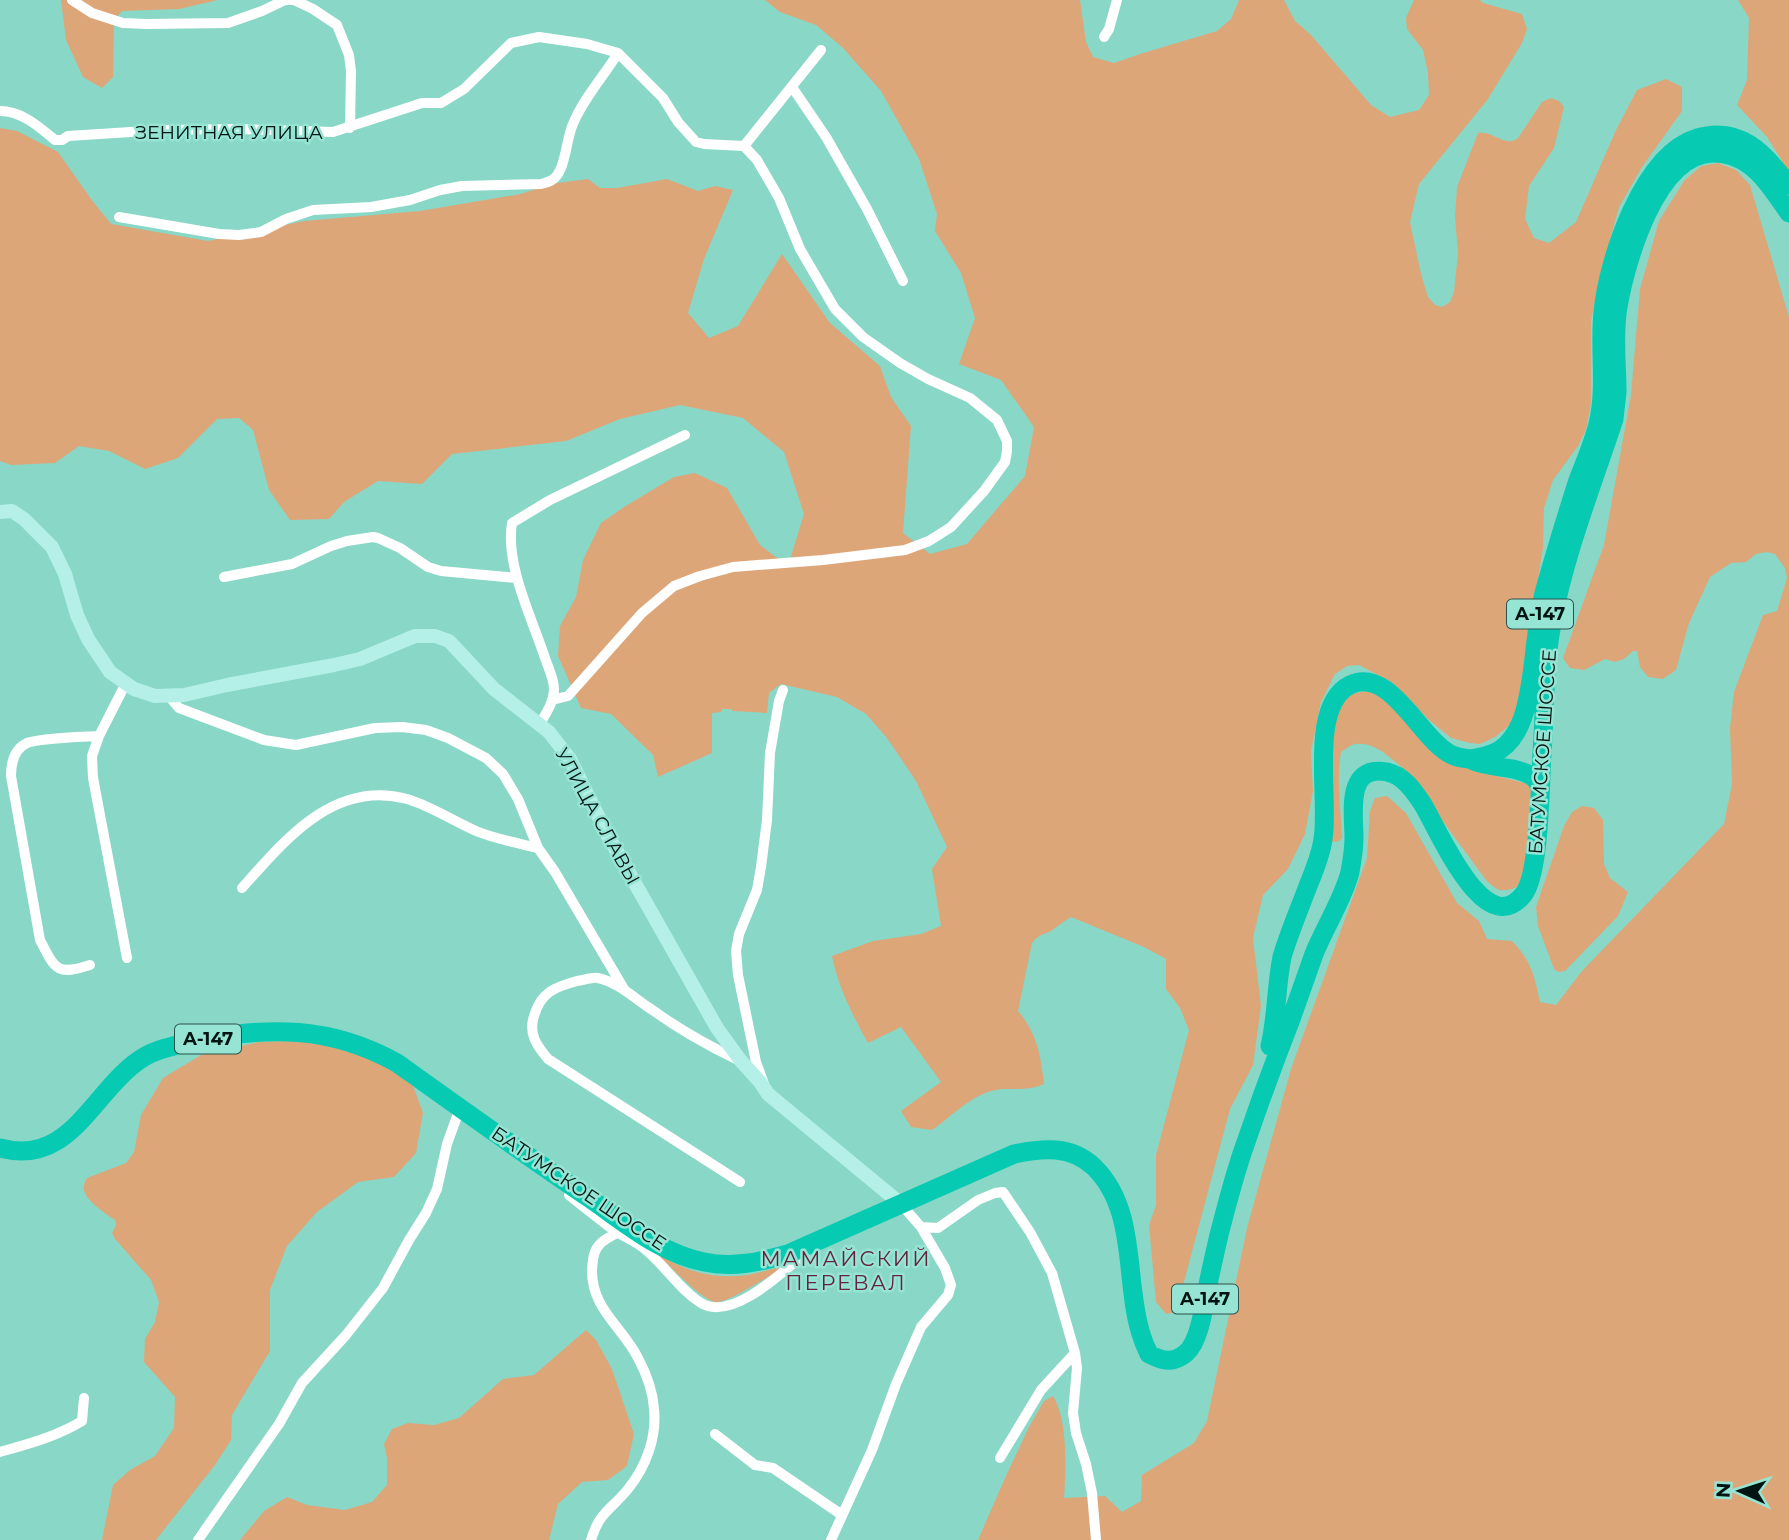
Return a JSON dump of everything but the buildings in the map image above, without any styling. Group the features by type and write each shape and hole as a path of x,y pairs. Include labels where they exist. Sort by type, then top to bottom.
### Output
{"highway":[{"name":"БАТУМСКОЕ ШОССЕ","path":"1251,1126 1275,1027 1279,972 1287,940 1324,838 1325,735 1328,715 1336,697 1346,687 1358,682 1368,682 1380,686 1407,710 1441,748 1454,756 1488,756 1500,750 1518,729 1527,704 1542,601 1563,526 1598,424 1606,291 1636,201 1650,178 1673,150 1684,142 1712,134 1745,141 1759,150 1789,185"},
{"name":"БАТУМСКОЕ ШОССЕ","path":"0,1148 30,1152 68,1134 127,1070 145,1056 168,1047 224,1035 281,1032 318,1034 349,1041 397,1062 540,1165 656,1243 680,1255 704,1262 733,1265 761,1262 788,1254 1014,1154 1055,1149 1080,1156 1100,1173 1112,1189 1125,1229 1140,1333 1149,1354 1161,1361 1174,1360 1189,1351 1199,1330 1219,1234 1251,1126 1320,938 1349,877 1354,843 1353,796 1356,785 1367,775 1377,772 1398,776 1405,781 1421,801 1473,889 1485,900 1497,906 1515,903 1531,881 1536,846 1547,663 1552,625 1566,564 1614,419 1617,395 1617,309 1628,265 1649,210 1672,173 1688,159 1706,153 1720,153 1747,163 1789,213"},
{"path":"1468,758 1481,764 1513,769 1533,777 1540,786"},
{"path":"1279,972 1287,985 1295,987 1303,984"}],"street":[{"path":"72,0 92,13 123,23 147,24 228,23 285,0 294,0 337,25 351,63 350,128"},
{"path":"1104,37 1109,30 1116,0"},
{"name":"ЗЕНИТНАЯ УЛИЦА","path":"0,111 29,119 55,140 68,136 162,130 333,132 422,103 441,103 464,89 511,43 539,37 587,44 618,53"},
{"path":"744,146 821,50"},
{"path":"119,217 239,235 261,232 286,219 313,210 371,207 461,187 541,184 552,180 558,174 577,115 618,53 663,98 677,122 696,142 744,146 757,160 779,198 800,248 835,309 863,337 928,379 970,398 997,420 1007,441 1005,462 984,491 951,527 929,541 905,550 733,567 674,586 642,613 568,696 552,700"},
{"path":"792,87 826,137 867,209 903,281"},
{"path":"540,724 552,700 554,688 517,578 512,523 550,500 685,435"},
{"name":"УЛИЦА СЛАВЫ","path":"0,512 12,512 24,519 52,547 65,574 77,615 88,639 110,672 134,689 155,696 184,695 334,665 359,659 407,639 429,635 449,641 494,689 540,724 570,759 607,834 667,942 717,1028 741,1061 768,1094 901,1204"},
{"path":"224,577 292,564 331,546 373,537 400,548 428,567 441,571 517,578"},
{"path":"126,683 92,756 93,778 127,958"},
{"path":"768,1094 756,1062 738,975 736,951 739,934 757,890 767,820 770,753 783,690"},
{"path":"168,695 179,708 264,740 296,745 375,728 402,727 425,730 448,738 486,758 503,774 518,799 538,848 624,989"},
{"path":"90,965 72,971 60,970 51,961 40,940 11,764 16,753 26,744 99,736"},
{"path":"242,888 281,845 317,814 346,800 370,795 391,795 411,800 479,832 538,848"},
{"path":"740,1182 548,1059 531,1033 534,1016 543,997 559,985 598,978 624,989 653,1011 741,1061"},
{"path":"198,1540 279,1424 302,1382 346,1335 383,1287 437,1189 447,1144 460,1108"},
{"path":"540,1165 541,1174 646,1250 694,1298 705,1305 729,1306 750,1296 773,1281 822,1239"},
{"path":"921,1227 939,1228 978,1200 1003,1192 1030,1232 1052,1273 1075,1353 1077,1380 1073,1413 1092,1493 1096,1540"},
{"path":"831,1540 872,1450 896,1384 921,1327 948,1295 950,1286 945,1268 921,1227 901,1204"},
{"path":"592,1540 595,1525 610,1505 628,1489 646,1461 655,1410 650,1387 637,1356 606,1315 593,1287 593,1257 598,1245 618,1232"},
{"path":"1000,1458 1041,1390 1075,1353"},
{"path":"0,1452 39,1441 76,1424 82,1420 84,1398"},
{"path":"715,1434 755,1465 773,1468 842,1515"}],"shaded area":[{"path":"61,0 218,0 179,9 122,11 114,20 113,77 102,88 83,77 66,40"},
{"path":"765,0 1080,0 1086,42 1093,57 1114,63 1217,31 1231,19 1239,0 1284,0 1295,21 1311,35 1371,105 1390,117 1419,110 1429,95 1423,50 1407,29 1406,18 1414,0 1480,0 1522,14 1527,29 1522,43 1488,99 1419,184 1410,222 1428,297 1435,305 1442,307 1450,302 1454,292 1458,253 1455,217 1457,187 1478,133 1513,141 1518,138 1542,102 1551,98 1564,107 1554,148 1529,186 1525,219 1534,238 1549,243 1576,222 1616,130 1637,90 1666,79 1682,87 1682,111 1642,167 1619,207 1600,277 1591,321 1591,403 1586,430 1578,446 1553,480 1544,508 1543,548 1517,711 1511,724 1495,737 1480,744 1451,738 1393,683 1359,665 1347,666 1335,674 1321,702 1311,751 1313,791 1305,834 1288,869 1263,895 1253,938 1261,1006 1253,1065 1230,1109 1176,1312 1166,1314 1156,1302 1149,1225 1156,1205 1156,1155 1189,1030 1180,1008 1166,989 1166,959 1071,917 1039,936 1032,943 1018,1011 1030,1028 1037,1045 1044,1084 1030,1088 991,1091 967,1103 932,1130 911,1127 901,1111 941,1082 901,1027 868,1043 842,990 832,956 873,941 921,934 941,926 932,869 947,847 916,781 887,738 866,714 837,697 781,684 769,693 767,713 722,709 721,712 712,713 712,753 658,777 653,755 611,714 581,708 558,656 560,626 576,597 583,560 601,523 624,507 674,477 695,473 727,488 760,545 788,566 804,514 784,452 743,418 680,405 620,419 566,441 452,454 422,484 378,481 344,502 329,519 290,520 269,490 253,430 239,418 217,419 178,458 145,469 109,451 79,446 55,463 11,465 0,461 0,128 17,131 58,152 111,224 208,241 304,221 420,211 521,194 550,184 588,179 600,188 617,188 667,179 698,191 715,186 733,190 704,259 688,313 709,338 738,326 782,254 830,323 880,366 891,397 911,426 903,533 930,554 967,544 1025,476 1034,427 1001,380 959,364 975,318 961,273 935,231 937,214 919,159 881,91 843,48 816,25 780,12"},
{"path":"1738,0 1789,0 1789,172 1767,137 1737,105 1747,80 1749,18"},
{"path":"1718,163 1736,170 1750,185 1789,317 1789,1540 978,1540 1029,1427 1044,1401 1053,1396 1064,1431 1064,1498 1105,1496 1122,1512 1141,1501 1142,1475 1194,1443 1207,1421 1247,1228 1291,1069 1367,858 1370,811 1375,798 1387,796 1406,813 1457,903 1479,921 1487,939 1512,941 1531,969 1540,1002 1556,1005 1582,971 1724,824 1732,784 1730,728 1734,692 1763,615 1777,611 1787,578 1785,568 1775,554 1756,554 1746,562 1731,563 1710,577 1689,623 1676,670 1663,679 1648,677 1640,667 1637,651 1615,662 1605,659 1584,670 1570,668 1563,658 1604,545 1631,395 1640,289 1659,221 1684,181 1701,166"},
{"path":"1374,689 1477,771 1525,783 1532,788 1534,795 1524,874 1517,887 1500,890 1493,887 1405,770 1369,745 1354,744 1341,752 1339,784 1342,838 1339,841 1331,841 1327,757 1343,696"},
{"path":"1582,806 1594,808 1603,820 1604,864 1610,878 1628,892 1618,916 1565,971 1558,972 1554,969 1538,926 1536,907 1564,826 1572,812"},
{"path":"314,1040 366,1053 411,1080 423,1113 416,1153 394,1177 358,1182 317,1212 287,1246 270,1290 270,1351 232,1415 231,1440 215,1465 156,1540 102,1540 113,1485 130,1470 155,1456 174,1428 175,1397 144,1362 145,1339 155,1322 159,1302 151,1280 115,1239 112,1233 115,1220 88,1198 84,1190 85,1182 87,1178 126,1163 134,1152 141,1115 163,1078 201,1055 259,1042"},
{"path":"653,1250 686,1268 710,1275 748,1275 781,1267 739,1294 716,1302 702,1295"},
{"path":"586,1330 596,1340 612,1369 634,1434 627,1466 608,1480 582,1482 558,1504 549,1540 240,1540 264,1511 287,1497 307,1505 345,1510 372,1502 387,1485 384,1444 392,1429 408,1423 434,1425 459,1418 503,1379 534,1375"}],"district":[{"name":"МАМАЙСКИЙ ПЕРЕВАЛ","path":"846,1271"}]}
